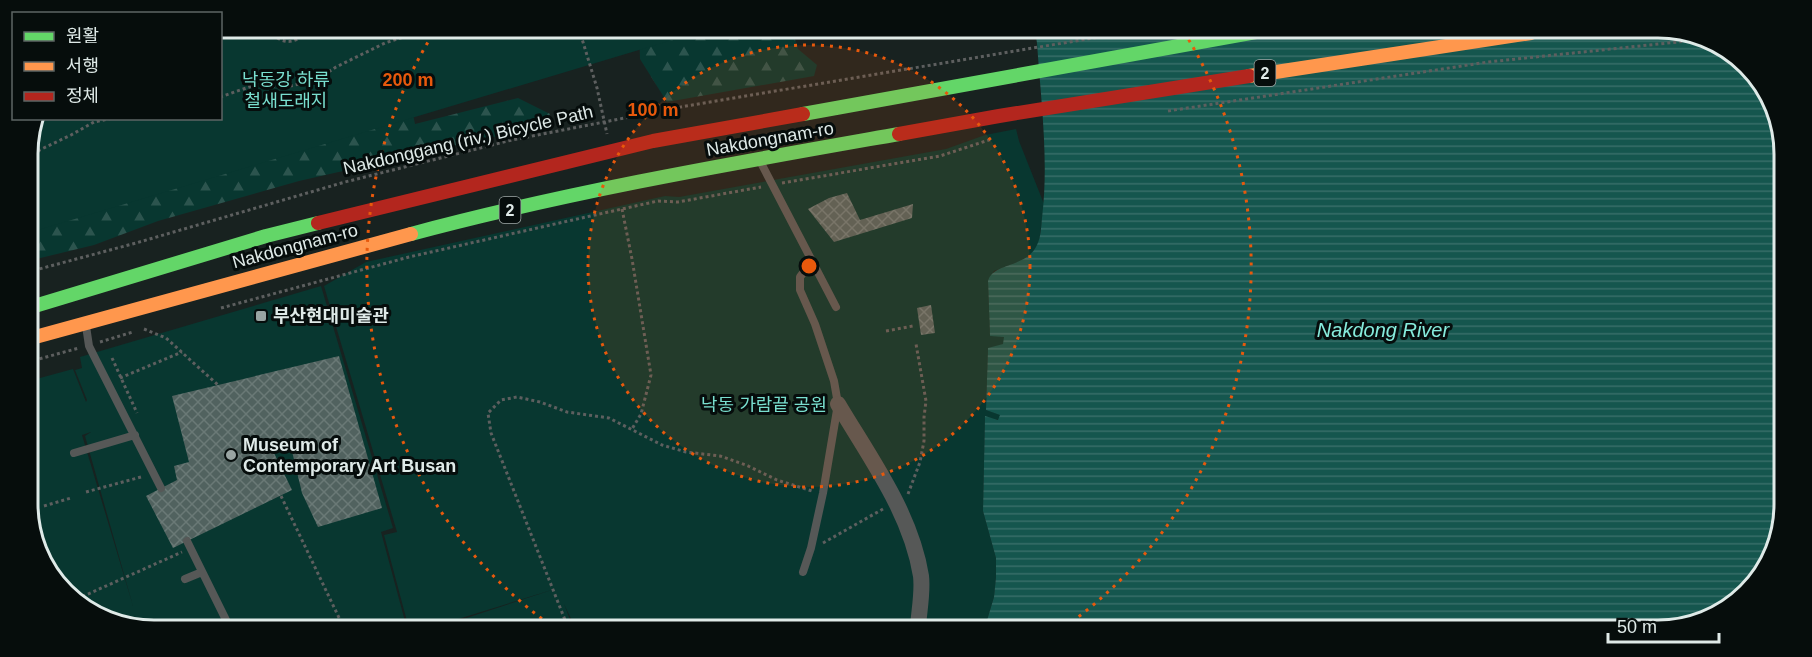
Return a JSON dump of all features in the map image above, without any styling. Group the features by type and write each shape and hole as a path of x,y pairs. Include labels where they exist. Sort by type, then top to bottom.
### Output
{"main road":[{"name":"Nakdongnam-ro","path":"38,305 266,236 652,141 1222,38"},
{"name":"Nakdongnam-ro","path":"38,336 463,220 670,175 999,116 1497,38"}],"street":[{"path":"837,404 898,507 913,545 921,578 918,619"}],"lane":[{"path":"759,158 836,307"},
{"path":"803,572 811,548 823,493 837,404 834,381 822,343 800,290 800,277 812,261"},
{"path":"85,322 89,346 161,488"},
{"path":"74,453 135,435"},
{"path":"189,544 226,620"},
{"path":"185,579 202,572"}],"path":[{"path":"277,38 285,42 299,38"},
{"path":"222,96 255,85 286,87 316,80 336,67 402,38"},
{"path":"582,38 597,88"},
{"name":"Nakdonggang (riv.) Bicycle Path","path":"38,269 345,182 512,140 686,106 1093,38"},
{"path":"1164,112 1488,62 1688,41"},
{"path":"38,150 94,122 103,120"},
{"path":"773,185 940,156 997,137"},
{"path":"217,309 409,257 586,216 658,201 678,202 762,187"},
{"path":"632,259 651,375 641,414 632,429"},
{"path":"154,326 144,329 166,338 218,385"},
{"path":"886,331 913,326"},
{"path":"38,359 133,332"},
{"path":"822,544 898,507 920,462 924,441 926,401 916,344"},
{"path":"121,377 182,352"},
{"path":"565,620 491,433 489,413 501,400 517,397 540,402 567,412 609,418 662,445 686,452 720,456 800,488 823,493"},
{"path":"87,492 141,477"},
{"path":"281,496 340,620"},
{"path":"44,507 71,498"},
{"path":"85,597 189,544"}],"green space":[{"name":"낙동강 하류 철새도래지","path":"222,38 679,38 38,230 38,139 42,120 222,120"},
{"path":"639,38 795,38 798,49 817,65 814,76 667,102 640,59"},
{"path":"399,47 415,124 518,98 550,114 542,128 299,181 158,221 94,245 38,259 38,139 42,120 222,120 222,117"},
{"name":"낙동 가람끝 공원","path":"1016,129 1044,204 1039,242 1034,253 1023,260 994,271 988,281 990,336 1004,336 1004,344 988,349 986,410 1001,415 999,420 985,417 983,511 996,558 994,597 987,619 571,620 564,604 570,620 461,620 558,588 456,620 407,620 384,535 397,532 324,286 366,262 665,196 679,197 946,149 985,135"},
{"path":"321,286 393,528 381,532 405,620 154,620 116,613 89,600 77,591 57,568 50,555 38,518 38,379 73,369 86,402 75,370 82,368 80,357","holes":["91,432 85,436 133,606 82,435"]}],"water":[{"name":"Nakdong River","path":"1036,38 1673,38 1696,44 1723,57 1746,77 1755,89 1766,109 1774,139 1774,518 1768,541 1755,568 1746,580 1716,604 1688,616 1666,619 987,619 994,597 996,558 983,511 985,416 998,420 1000,415 986,410 988,348 1003,344 1004,337 990,336 988,281 996,271 1026,258 1037,245 1040,235 1045,152"}],"building":[{"path":"847,193 860,220 913,204 912,218 834,242 808,209 829,198"},
{"path":"931,305 935,333 921,335 917,308"},
{"name":"Museum of Contemporary Art Busan","path":"339,356 382,508 318,527 302,493 290,443 272,449 292,490 173,548 146,496 177,480 174,466 189,462 172,396"}],"traffic: fast":[{"path":"803,114 1223,38"},
{"path":"411,234 592,191 899,134"},
{"path":"38,305 266,236 318,223"}],"traffic: slow":[{"path":"1249,76 1498,38"},
{"path":"38,336 411,234"}],"traffic: jam":[{"path":"899,134 1249,76"},
{"path":"318,223 653,141 803,114"}],"place":[{"name":"부산현대미술관","path":"261,316"},
{"name":"Museum of Contemporary Art Busan","path":"231,455"}]}
